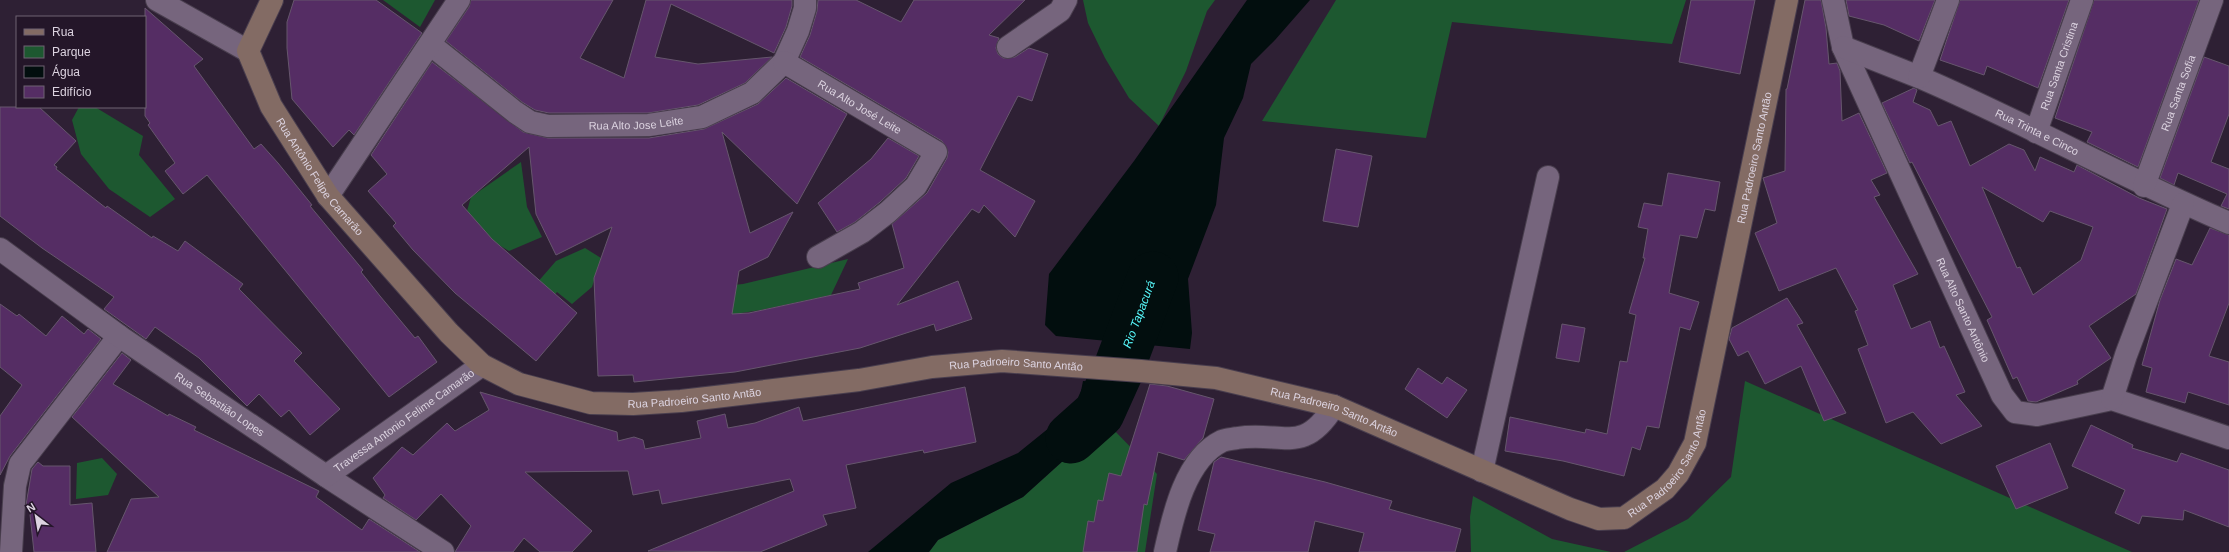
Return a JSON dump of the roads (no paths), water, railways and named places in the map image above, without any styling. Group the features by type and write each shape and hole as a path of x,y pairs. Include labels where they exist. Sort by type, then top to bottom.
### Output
{"main road":[{"path":"248,51 272,0"},
{"name":"Rua Padroeiro Santo Antão","path":"482,365 518,384 559,396 591,403 633,404 689,400 859,380 932,367 1002,361 1141,370 1216,378 1334,406 1570,509 1599,519 1624,518 1665,489 1678,474 1694,443 1787,0"},
{"name":"Rua Antônio Felipe Camarão","path":"248,51 271,106 328,196 449,333 482,365"}],"street":[{"path":"157,0 248,51"},
{"path":"328,196 431,45 459,0"},
{"name":"Rua Alto Jose Leite","path":"431,45 515,112 530,122 548,126 649,125 702,117 752,93 784,62 798,30 805,8 805,0"},
{"path":"1008,47 1060,11 1066,0"},
{"name":"Rua Alto Santo Antônio","path":"1833,0 1843,47 2002,395 2015,412 2037,415 2112,399"},
{"path":"1919,77 1948,0"},
{"name":"Rua Santa Cristina","path":"2036,132 2082,0"},
{"name":"Rua Santa Sofia","path":"2144,186 2212,0"},
{"name":"Rua Trinta e Cinco","path":"1843,47 1919,77 2036,132 2144,186 2229,223"},
{"name":"Rua Alto José Leite","path":"784,62 936,152 916,186 888,212 862,232 818,257"},
{"path":"1482,471 1548,177"},
{"path":"2183,204 2126,355 2112,399 2229,438"},
{"name":"Rua Sebastião Lopes","path":"0,249 119,336 326,476 443,552"},
{"path":"11,552 15,486 20,464 119,336"},
{"name":"Travessa Antonio Felime Camarão","path":"326,476 482,365"},
{"path":"1165,552 1173,518 1188,477 1206,454 1223,441 1247,437 1285,439 1305,436 1317,430 1334,406"}],"water":[{"path":"1247,0 1310,0 1275,40 1251,64 1243,98 1224,138 1216,205 1188,279 1192,333 1190,349 1056,336 1045,325 1049,274 1134,161"},
{"path":"1083,381 1128,384 1106,422 1023,497 938,540 929,552 868,552 951,483 1018,453 1065,415 1079,401"}],"waterway":[{"name":"Rio Tapacurá","path":"1071,438 1099,413 1117,373 1153,277"}]}
